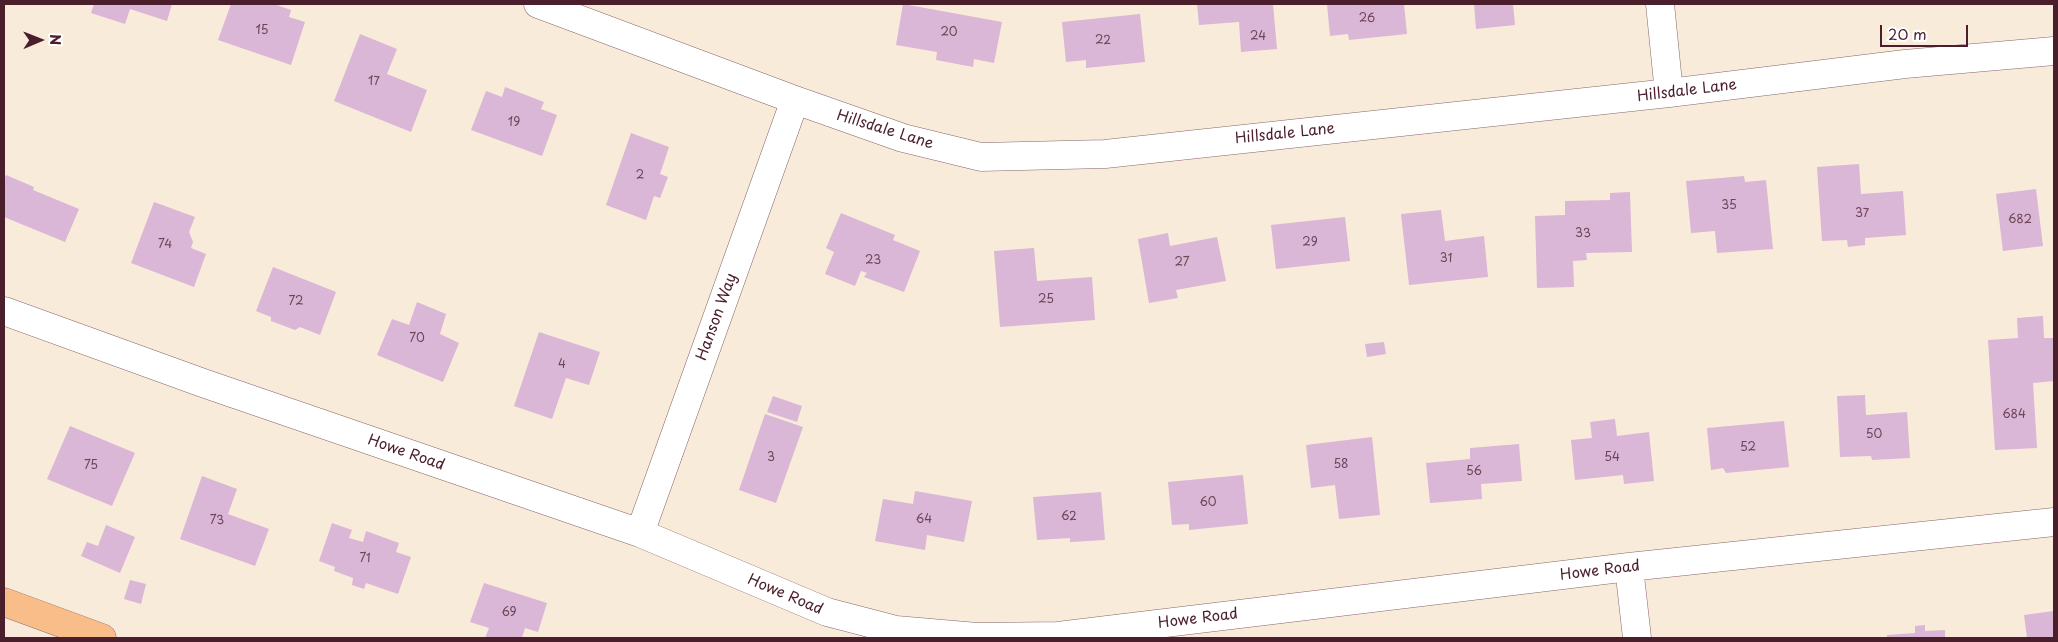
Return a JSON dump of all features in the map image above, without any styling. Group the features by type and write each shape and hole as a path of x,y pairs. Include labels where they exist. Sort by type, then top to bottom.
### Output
{"highway":[{"path":"4,602 102,638"}],"street":[{"name":"Hillsdale Lane","path":"538,4 576,10 795,100 903,138 981,157 1105,154 1669,94 1905,64 2054,51"},
{"path":"1660,4 1669,94"},
{"name":"Hanson Way","path":"640,533 795,100"},
{"name":"Howe Road","path":"4,311 212,386 640,533 826,612 896,630 978,637 1058,636 1629,567 2054,522"},
{"path":"1629,567 1637,638"}],"building":[{"path":"94,4 172,4 167,21 130,9 125,24 91,13"},
{"path":"231,4 274,4 291,10 289,17 305,22 291,65 218,40"},
{"path":"903,4 1002,22 994,63 974,59 973,67 936,60 937,52 896,45"},
{"path":"1197,4 1273,4 1277,49 1241,52 1239,22 1199,25"},
{"path":"1327,4 1404,4 1407,34 1349,40 1348,34 1330,36"},
{"path":"1474,4 1513,4 1515,25 1476,29"},
{"path":"1140,14 1145,62 1086,68 1086,60 1066,62 1062,22"},
{"path":"360,34 397,49 387,74 427,90 411,132 334,101"},
{"path":"505,87 544,102 541,109 557,115 542,156 471,130 486,91 502,97"},
{"path":"631,133 669,147 660,174 668,177 660,198 654,196 646,220 606,205"},
{"path":"1859,164 1861,194 1903,191 1906,235 1865,238 1865,245 1848,247 1847,240 1822,241 1817,167"},
{"path":"6,175 34,187 33,190 79,209 65,242 4,217 4,180"},
{"path":"1744,176 1745,182 1766,180 1773,249 1717,253 1715,231 1691,233 1686,181"},
{"path":"2036,189 2043,246 2003,251 1996,194"},
{"path":"1630,192 1632,252 1586,253 1587,260 1573,261 1574,287 1537,288 1535,216 1565,215 1565,201 1610,200 1610,193"},
{"path":"154,202 195,217 189,232 193,242 191,248 206,254 194,287 131,263"},
{"path":"1441,210 1445,241 1484,236 1488,277 1409,285 1401,214"},
{"path":"841,213 895,235 893,240 920,251 904,292 864,277 867,273 861,271 855,286 825,274 834,252 826,248"},
{"path":"1345,217 1350,261 1276,269 1271,225"},
{"path":"1168,233 1170,246 1217,237 1226,281 1176,290 1178,298 1149,303 1138,239"},
{"path":"1034,248 1037,281 1092,277 1095,320 1000,327 994,251"},
{"path":"273,267 336,292 320,335 300,327 295,330 271,321 271,317 256,311"},
{"path":"417,302 446,314 440,334 459,343 443,382 377,355 392,319 409,325"},
{"path":"2043,316 2044,338 2054,338 2054,381 2033,383 2037,448 1995,450 1988,340 2018,338 2017,318"},
{"path":"539,332 600,352 589,385 566,378 552,419 514,406"},
{"path":"1384,342 1386,354 1367,357 1365,344"},
{"path":"1865,395 1866,415 1907,412 1910,458 1872,460 1871,456 1840,457 1837,396"},
{"path":"773,396 802,406 797,422 767,412"},
{"path":"765,414 803,427 776,503 739,490"},
{"path":"1615,419 1617,436 1649,432 1654,481 1624,484 1623,475 1575,480 1571,440 1592,438 1590,422"},
{"path":"1784,421 1789,467 1726,473 1723,468 1711,470 1707,428"},
{"path":"70,426 135,453 112,506 47,479"},
{"path":"1372,437 1380,515 1339,519 1335,485 1311,488 1306,445"},
{"path":"1519,444 1522,481 1481,484 1482,499 1430,503 1426,463 1470,459 1470,448"},
{"path":"1243,475 1248,524 1189,530 1189,524 1172,525 1168,482"},
{"path":"202,476 237,489 228,514 269,529 255,566 180,539"},
{"path":"915,491 972,501 964,542 927,535 925,550 875,541 883,499 913,504"},
{"path":"1101,492 1105,540 1070,542 1070,538 1037,540 1033,497"},
{"path":"332,523 352,530 349,538 363,542 366,531 399,543 396,552 411,557 398,594 366,583 364,589 352,585 353,578 334,571 335,567 319,561"},
{"path":"106,525 135,537 120,573 81,556 87,542 98,546"},
{"path":"130,580 146,584 141,604 124,599"},
{"path":"484,583 547,603 538,632 525,628 522,638 485,638 489,628 470,622"},
{"path":"2054,611 2054,638 2027,638 2024,615"},
{"path":"1925,625 1925,631 1945,630 1945,638 1887,638 1887,635 1915,633 1915,626"}]}
